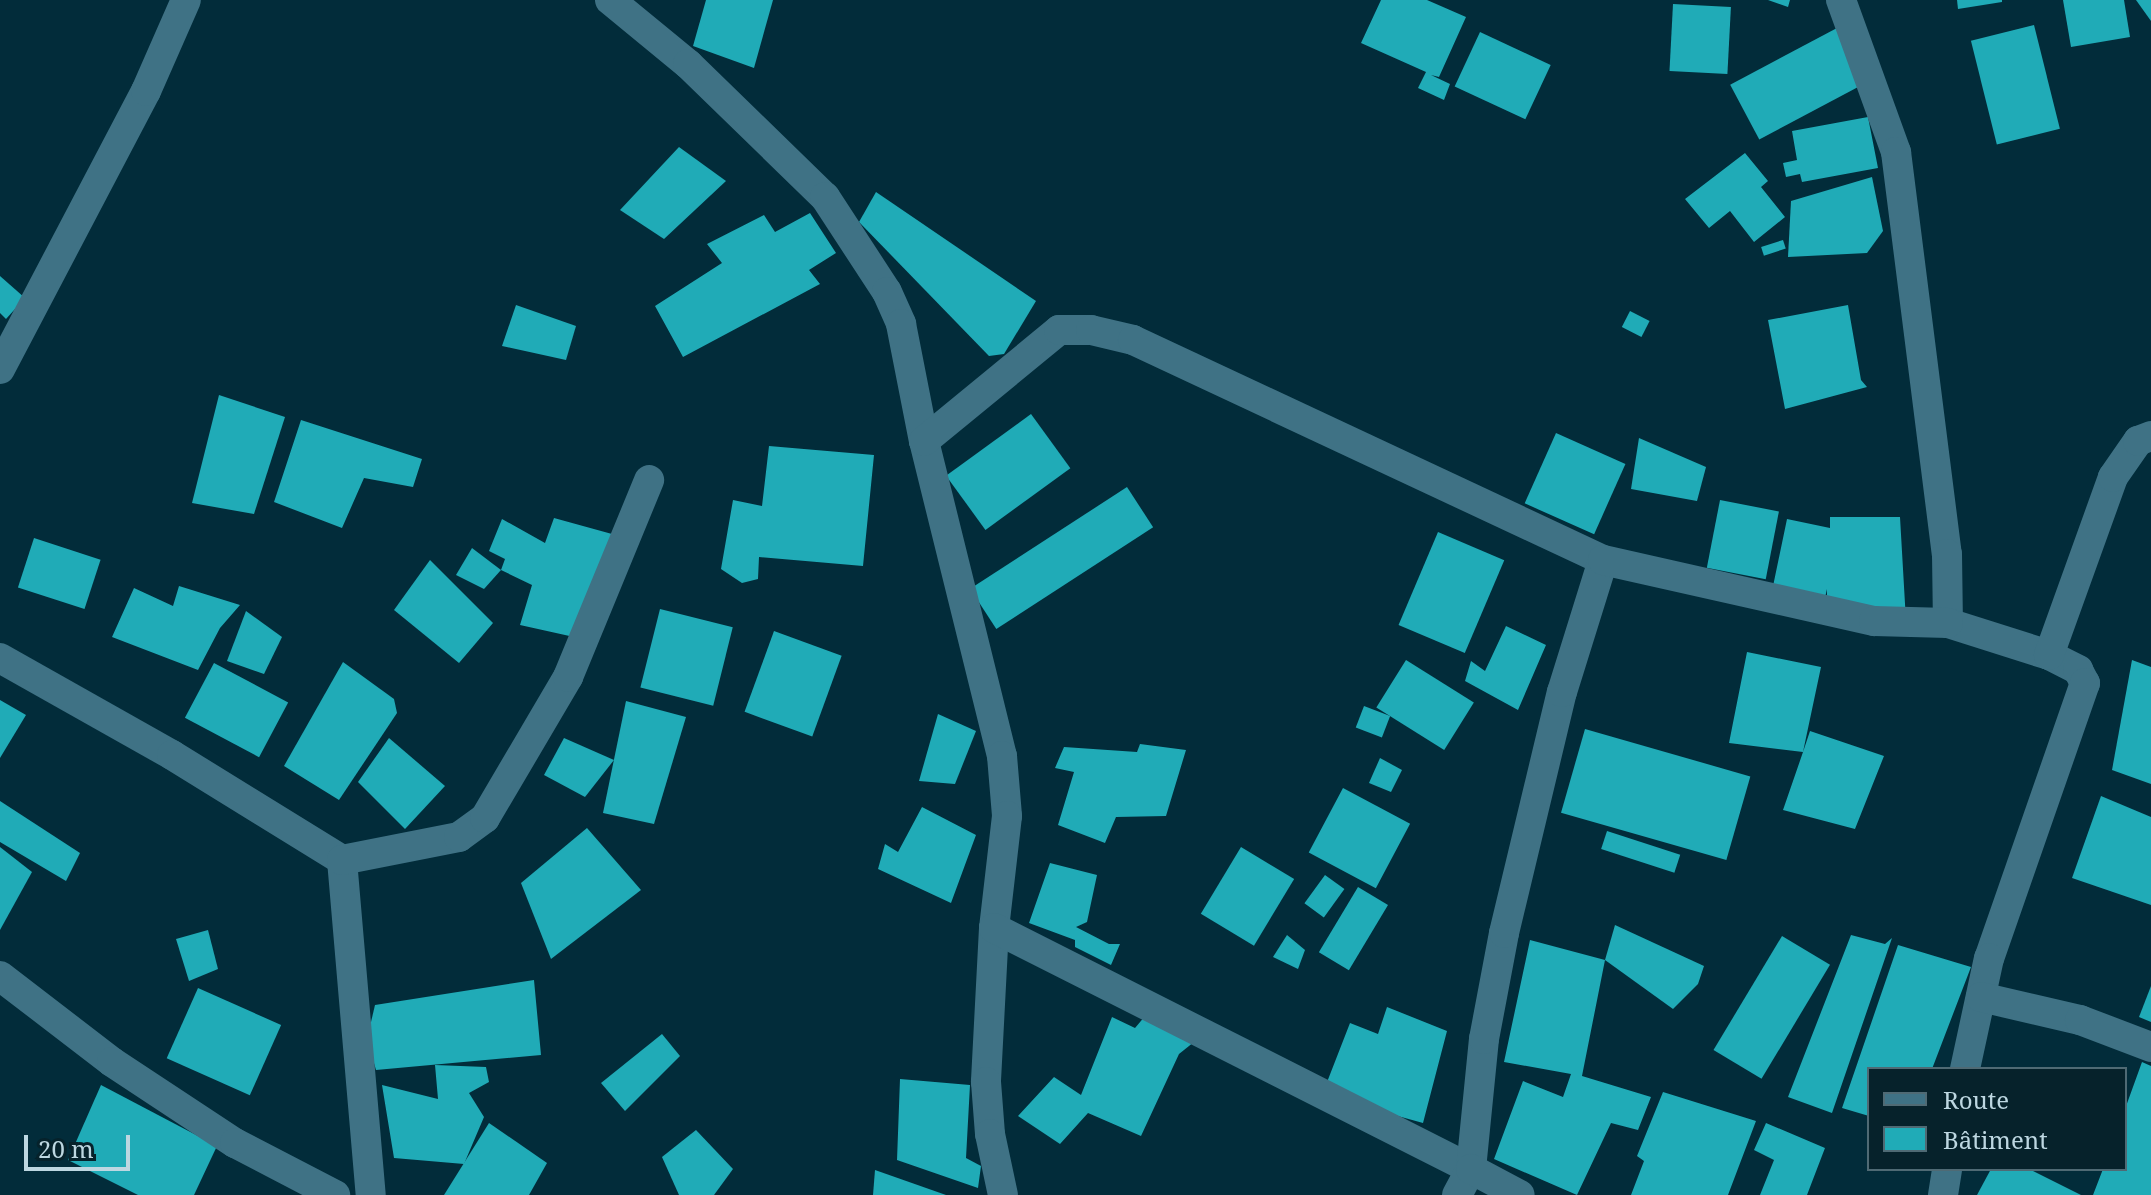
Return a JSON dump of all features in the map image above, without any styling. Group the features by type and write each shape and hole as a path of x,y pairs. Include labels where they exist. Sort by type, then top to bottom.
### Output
{"street":[{"path":"0,369 146,91 186,0"},
{"path":"610,0 688,64 825,197 887,292 901,324 924,441 1002,756 1007,816 994,928 986,1082 990,1134 1003,1195"},
{"path":"1841,0 1896,152 1947,554 1948,623"},
{"path":"924,441 1059,330 1091,330 1133,340 1603,560 1874,621 1948,623 2049,655 2078,670 2085,683 1989,958 1965,1067"},
{"path":"2049,655 2113,477 2138,441 2151,436"},
{"path":"0,658 172,755 342,860 459,837 485,818 568,677 649,480"},
{"path":"1464,1182 1484,1039 1504,933 1562,692 1603,560"},
{"path":"342,860 371,1195"},
{"path":"994,928 1464,1182 1520,1195"},
{"path":"0,976 112,1062 235,1143 335,1195"},
{"path":"1981,997 2080,1020 2151,1047"},
{"path":"1943,1195 1947,1171"}],"building":[{"path":"706,0 773,0 754,68 693,46"},
{"path":"1381,0 1427,0 1466,17 1439,77 1431,75 1450,84 1444,100 1418,88 1426,72 1361,43"},
{"path":"1768,0 1790,0 1788,7"},
{"path":"1957,0 2002,0 2002,2 1958,9"},
{"path":"2063,0 2124,0 2130,37 2071,47"},
{"path":"2136,0 2151,0 2151,21"},
{"path":"1673,4 1731,7 1727,74 1669,71"},
{"path":"2034,25 2060,129 1997,145 1971,41"},
{"path":"1837,28 1866,83 1759,140 1730,85"},
{"path":"1480,32 1551,65 1525,119 1455,86"},
{"path":"1868,117 1878,168 1802,182 1800,174 1786,177 1783,163 1797,160 1792,131"},
{"path":"679,147 726,181 664,239 620,210"},
{"path":"1745,153 1768,181 1761,187 1785,217 1754,242 1730,211 1709,228 1685,199"},
{"path":"1872,177 1883,231 1867,253 1788,257 1791,201"},
{"path":"876,192 1036,301 1004,354 989,356 859,222"},
{"path":"810,213 836,253 809,270 820,284 683,357 655,306 722,263 707,244 764,215 775,232"},
{"path":"1783,240 1786,249 1764,256 1761,247"},
{"path":"0,276 25,298 6,319 0,313"},
{"path":"516,305 576,326 566,360 502,346"},
{"path":"1848,305 1861,380 1867,387 1785,409 1768,320"},
{"path":"1630,311 1650,321 1641,337 1622,327"},
{"path":"219,395 285,417 254,514 192,503"},
{"path":"1031,414 1070,468 985,530 946,476"},
{"path":"301,420 422,459 413,487 364,478 342,528 274,502"},
{"path":"1556,433 1625,464 1594,534 1525,503"},
{"path":"1639,438 1706,467 1697,501 1631,489"},
{"path":"769,446 874,455 863,566 759,557 758,579 742,583 721,569 733,500 762,506"},
{"path":"1127,487 1153,527 996,629 970,589"},
{"path":"1720,500 1779,511 1766,579 1707,568"},
{"path":"1830,517 1900,517 1906,621 1827,609 1827,589 1824,602 1772,591 1787,519 1830,528"},
{"path":"554,518 612,534 574,637 520,625 532,585 501,570 505,559 489,551 502,519 545,543"},
{"path":"1438,532 1504,560 1465,653 1399,625"},
{"path":"34,538 101,560 85,609 18,587"},
{"path":"472,548 501,570 484,589 456,575"},
{"path":"430,560 493,623 459,663 394,610"},
{"path":"179,586 240,605 220,628 198,670 112,637 134,588 173,606"},
{"path":"660,609 733,627 713,706 640,688"},
{"path":"246,611 282,637 264,674 227,661"},
{"path":"1506,626 1546,645 1518,710 1465,681 1471,661 1485,671"},
{"path":"774,631 842,656 812,736 745,712"},
{"path":"1747,652 1821,667 1803,752 1729,743"},
{"path":"1406,660 1474,702 1444,750 1376,707"},
{"path":"2132,660 2151,667 2151,784 2112,770"},
{"path":"343,662 394,699 397,713 339,800 284,766"},
{"path":"214,663 288,702 259,757 185,718"},
{"path":"0,700 26,715 0,758"},
{"path":"626,701 686,717 654,824 603,813"},
{"path":"1364,706 1390,716 1382,738 1356,727"},
{"path":"938,714 976,731 955,784 919,781"},
{"path":"1585,729 1750,776 1726,860 1561,813"},
{"path":"1810,731 1884,756 1855,829 1783,810"},
{"path":"389,738 445,786 405,829 358,782"},
{"path":"564,738 614,760 585,797 544,775"},
{"path":"1140,744 1186,750 1166,816 1116,817 1105,843 1058,825 1074,772 1055,768 1064,747 1137,752"},
{"path":"1380,758 1402,770 1391,792 1369,783"},
{"path":"1343,788 1410,824 1376,888 1309,852"},
{"path":"2101,796 2151,817 2151,905 2072,878"},
{"path":"0,801 80,853 66,881 0,842"},
{"path":"922,807 976,835 951,903 878,869 885,844 898,852"},
{"path":"587,828 641,890 551,959 521,883"},
{"path":"1607,831 1680,855 1674,873 1601,849"},
{"path":"0,847 32,872 0,930"},
{"path":"1241,847 1294,879 1254,946 1201,914"},
{"path":"1050,863 1097,875 1087,922 1076,927 1109,944 1120,944 1111,965 1075,947 1075,940 1029,923"},
{"path":"1325,875 1344,889 1324,917 1304,903"},
{"path":"1358,887 1388,905 1349,970 1319,952"},
{"path":"1615,925 1704,966 1698,984 1673,1009 1605,960"},
{"path":"208,930 218,969 189,981 176,939"},
{"path":"1287,935 1305,950 1298,969 1273,957"},
{"path":"1851,935 1885,944 1892,938 1832,1113 1788,1097"},
{"path":"1782,936 1830,965 1762,1079 1713,1050"},
{"path":"1530,940 1605,960 1582,1076 1651,1097 1638,1130 1611,1123 1577,1195 1494,1159 1523,1081 1563,1097 1571,1074 1504,1062"},
{"path":"1898,945 1971,967 1933,1067 1867,1067 1867,1115 1842,1108"},
{"path":"534,980 541,1055 376,1070 367,1039 375,1005"},
{"path":"2151,986 2151,1022 2139,1017"},
{"path":"198,988 281,1025 250,1095 167,1058"},
{"path":"1387,1007 1447,1031 1423,1123 1322,1095 1350,1023 1378,1034"},
{"path":"1146,1015 1199,1038 1179,1054 1141,1136 1088,1113 1060,1144 1018,1116 1054,1077 1081,1095 1112,1017 1135,1028"},
{"path":"662,1034 680,1056 625,1111 601,1083"},
{"path":"2142,1062 2151,1066 2151,1195 2093,1195 2102,1171 2127,1171 2127,1103"},
{"path":"435,1065 486,1067 489,1082 469,1093 484,1117 464,1164 394,1158 382,1085 438,1099"},
{"path":"900,1079 970,1085 966,1158 981,1166 978,1188 897,1160"},
{"path":"101,1085 217,1146 194,1195 138,1195 68,1160"},
{"path":"1663,1092 1756,1121 1728,1195 1631,1195 1644,1161 1637,1156"},
{"path":"489,1123 547,1163 529,1195 444,1195"},
{"path":"1766,1123 1825,1148 1807,1195 1760,1195 1774,1160 1754,1150"},
{"path":"696,1130 733,1169 714,1195 679,1195 662,1157"},
{"path":"875,1170 946,1195 873,1195"},
{"path":"1990,1171 2033,1171 2081,1195 1977,1195"}]}
